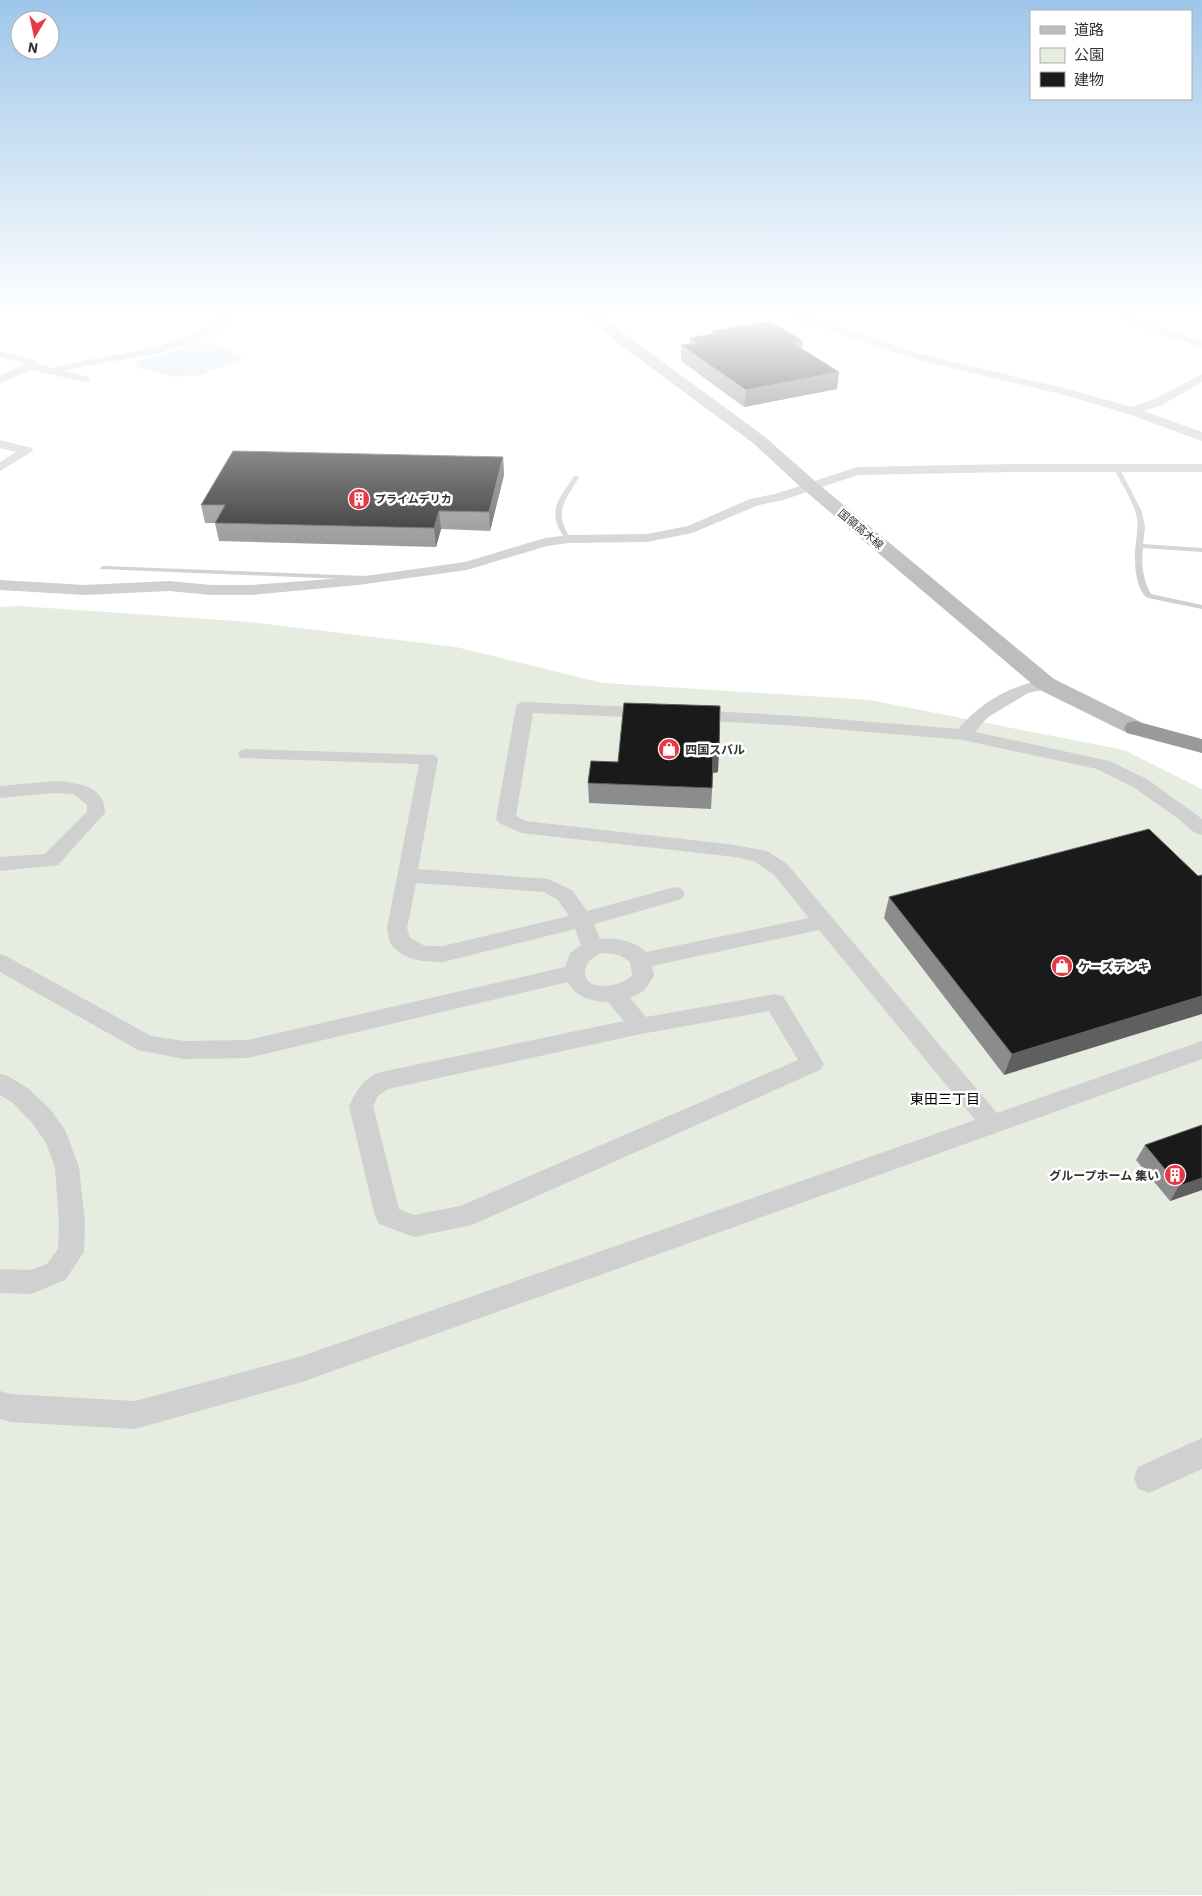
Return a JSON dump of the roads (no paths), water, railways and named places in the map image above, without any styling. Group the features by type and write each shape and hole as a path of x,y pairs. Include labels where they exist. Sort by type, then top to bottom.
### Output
{"highway":[{"path":"1135,728 1202,746"}],"main road":[{"name":"国領高木線","path":"712,405 759,440 810,486 1046,684 1135,728"}],"street":[{"path":"1113,405 1182,428 1202,437"},
{"path":"1132,411 1148,405"},
{"path":"0,444 27,451 0,467"},
{"path":"0,584 84,590 169,586 211,590 252,590 384,578 467,566 545,542 568,539 647,538 692,529 755,502 778,497 857,472 1013,468 1202,468"},
{"path":"963,735 981,714 1023,689 1046,684"},
{"path":"992,1124 780,869 760,856 735,851 522,827 506,819 525,706 799,721 963,735 1103,765 1140,783 1183,812 1202,829"},
{"path":"248,754 429,759 397,928 401,942 421,954 442,954 582,920 675,894"},
{"path":"0,792 56,787 79,789 96,804 96,813 51,860 0,864"},
{"path":"407,876 548,886 565,895 582,920 593,948"},
{"path":"640,961 824,922"},
{"path":"604,946 626,949 634,954 640,961 643,969 641,978 636,985 615,995 604,995 588,990 577,980 574,973 578,958 593,948 604,946"},
{"path":"0,962 146,1044 184,1050 248,1049 574,973"},
{"path":"615,995 641,1026"},
{"path":"774,1002 812,1064 463,1217 414,1226 388,1216 361,1106 370,1089 381,1081 641,1026 774,1002"},
{"path":"0,1405 12,1408 135,1416 302,1369 1202,1050"},
{"path":"0,1083 21,1096 41,1116 56,1137 66,1167 72,1223 71,1252 56,1272 31,1282 0,1281"},
{"path":"1149,1478 1202,1454"}],"lane":[{"path":"1117,469 1139,512 1142,527 1138,560 1142,584 1148,596 1202,606"},
{"path":"568,539 559,528 556,514 576,477"},
{"path":"1140,546 1202,550"},
{"path":"103,568 384,578"}],"place":[{"name":"プライムデリカ","path":"359,499"},
{"name":"四国スバル","path":"669,749"},
{"name":"ケーズデンキ","path":"1062,966"},
{"name":"グループホーム 集い","path":"1175,1175"}],"district":[{"name":"東田三丁目","path":"945,1099"}]}
